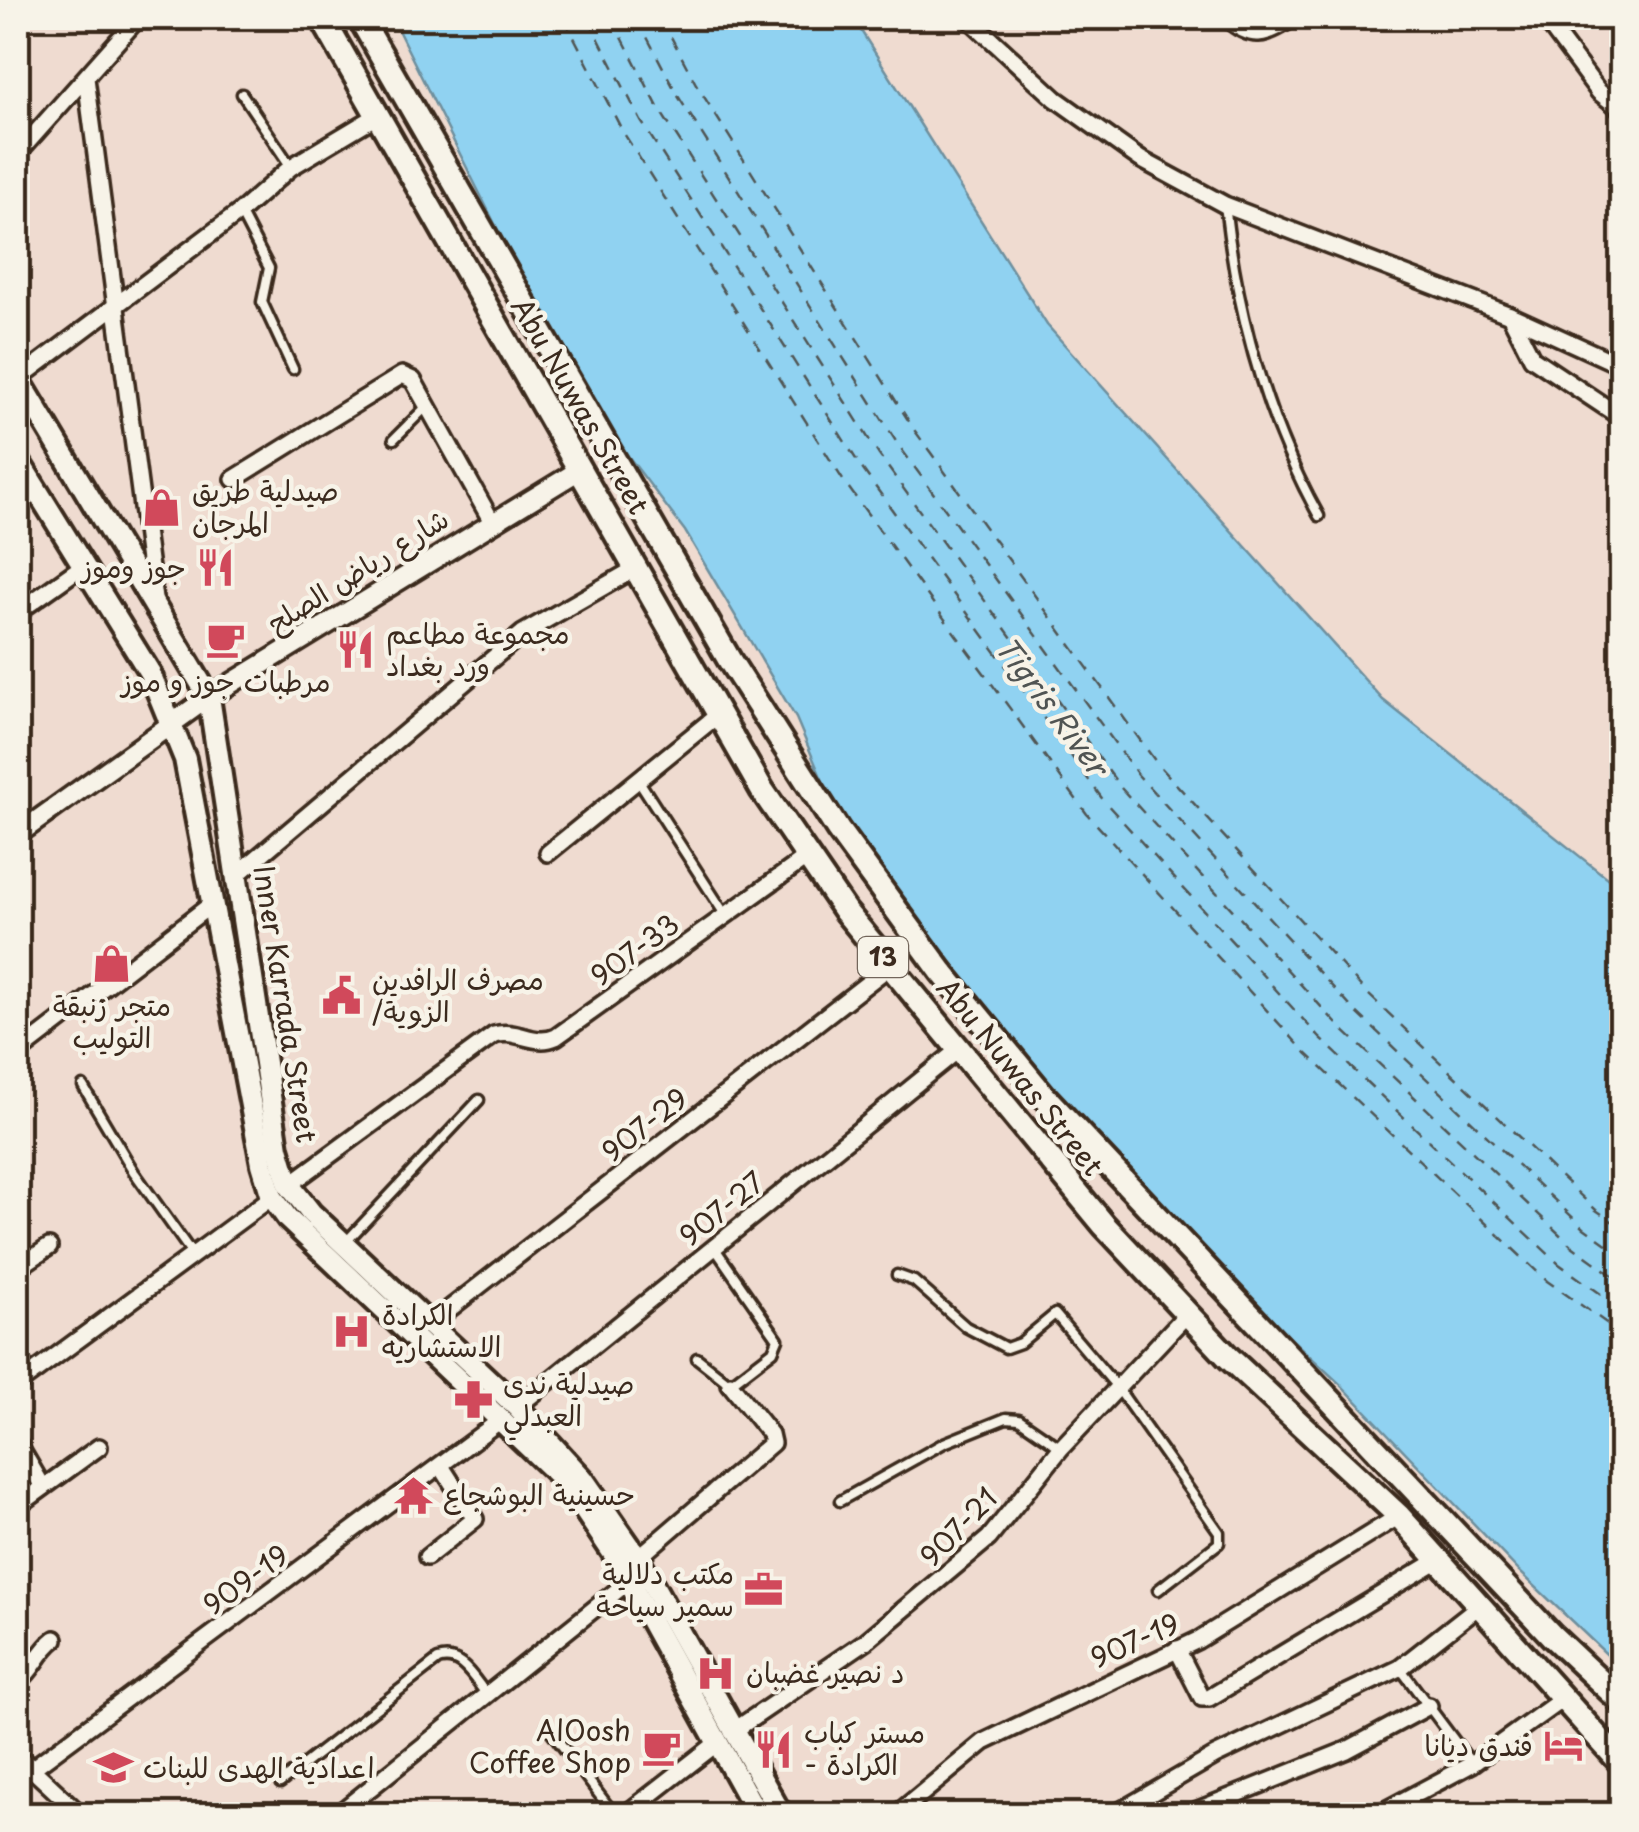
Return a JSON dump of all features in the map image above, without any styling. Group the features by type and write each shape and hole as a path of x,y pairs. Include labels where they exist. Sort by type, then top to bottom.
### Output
{"main road":[{"name":"Abu Nuwas Street","path":"322,18 719,714 806,858 958,1050 1104,1225 1186,1316 1399,1516 1560,1700 1622,1764"},
{"name":"Abu Nuwas Street","path":"360,18 730,661 838,830 942,971 1044,1096 1552,1636 1622,1702"},
{"name":"Inner Karrada Street","path":"18,379 154,598 208,697 238,874 281,1191 430,1324 565,1482 725,1737 781,1814"},
{"name":"Inner Karrada Street","path":"18,460 150,673 169,728 186,760 262,1164 281,1191 299,1230 583,1479 638,1558 725,1737 757,1814"}],"street":[{"path":"18,153 138,18"},
{"path":"968,18 1056,100 1140,160 1225,205 1510,315 1622,366"},
{"path":"1227,18 1244,33 1261,34 1292,18"},
{"path":"1544,18 1599,92 1622,110"},
{"path":"86,78 154,598"},
{"path":"18,379 240,212 291,167 378,115"},
{"path":"1510,315 1532,358 1622,418"},
{"path":"234,479 394,376 412,380 491,520"},
{"name":"شارع رياض الصلح","path":"18,834 208,697 581,468"},
{"path":"18,612 84,565"},
{"path":"238,874 523,633 638,568"},
{"path":"548,853 719,714"},
{"name":"907-33","path":"18,1384 494,1035 510,1032 540,1042 556,1037 806,858"},
{"path":"18,1053 213,903"},
{"name":"907-29","path":"430,1324 890,966"},
{"name":"907-27","path":"509,1413 958,1050"},
{"path":"18,1268 48,1247"},
{"name":"907-21","path":"626,1814 725,1737 931,1591 990,1538 1061,1448 1186,1316"},
{"path":"638,1558 772,1443 770,1434 730,1384"},
{"name":"909-19","path":"18,1779 509,1413"},
{"path":"18,1444 43,1487"},
{"path":"18,1506 99,1447"},
{"path":"427,1557 475,1519 441,1466"},
{"name":"907-19","path":"897,1814 984,1742 1177,1649 1399,1516"},
{"path":"1177,1649 1202,1698 1208,1698 1440,1559"},
{"path":"338,1814 628,1581"},
{"path":"1115,1814 1214,1756 1400,1668 1480,1605"},
{"path":"18,1682 28,1674 39,1652 55,1640"},
{"path":"1378,1814 1472,1764 1560,1700"},
{"path":"1188,1814 1347,1750 1429,1706"},
{"path":"18,1756 80,1814"}],"lane":[{"path":"242,94 291,167"},
{"path":"1225,205 1232,264 1256,367 1318,516"},
{"path":"240,212 269,268 262,302 293,369"},
{"path":"394,438 426,408"},
{"path":"637,778 726,916"},
{"path":"83,1086 134,1172 193,1255"},
{"path":"344,1244 479,1100"},
{"path":"697,1358 730,1384 772,1352 778,1339 714,1247"},
{"path":"897,1275 914,1281 966,1327 1006,1348 1020,1343 1055,1314 1118,1387 1219,1532 1219,1543 1158,1590"},
{"path":"840,1501 944,1442 1006,1418 1019,1419 1061,1448"},
{"path":"280,1783 438,1660 448,1657 459,1661 487,1695"},
{"path":"1400,1668 1472,1764"},
{"path":"547,1726 614,1814"}],"water":[{"name":"Tigris River","path":"392,18 853,18 1047,325 1383,700 1621,889 1621,1668 1519,1571 1341,1385 1191,1246 926,941 832,803 796,718 685,531 597,415 529,292"}],"ferry route":[{"path":"564,18 623,132 843,480 1087,814 1306,1053 1547,1281 1622,1334"},
{"path":"588,18 641,121 861,467 1104,801 1320,1038 1559,1264 1622,1309"},
{"path":"612,18 659,109 879,455 1121,788 1336,1023 1572,1246 1622,1282"},
{"path":"637,18 678,96 897,443 1138,775 1351,1007 1584,1228 1622,1255"},
{"path":"661,18 696,84 915,431 1156,762 1366,992 1596,1210 1622,1228"}],"place":[{"name":"صيدلية طريق المرجان","path":"162,507"},
{"name":"جوز وموز","path":"216,568"},
{"name":"مرطبات جوز و موز","path":"226,639"},
{"name":"مجموعة مطاعم ورد بغداد","path":"356,650"},
{"name":"متجر زنبقة التوليب","path":"112,963"},
{"name":"مصرف الرافدين /الزوية","path":"342,996"},
{"name":"الكرادة الاستشاريه","path":"352,1331"},
{"name":"صيدلية ندى العبدلي","path":"473,1400"},
{"name":"حسينية البوشجاع","path":"413,1495"},
{"name":"مكتب دلالية سمير سياحة","path":"764,1590"},
{"name":"د نصير غضبان","path":"716,1673"},
{"name":"فندق ديانا","path":"1563,1746"},
{"name":"AlOosh Coffee Shop","path":"661,1747"},
{"name":"مستر كباب - الكرادة","path":"774,1749"},
{"name":"اعدادية الهدى للبنات","path":"113,1768"}]}
